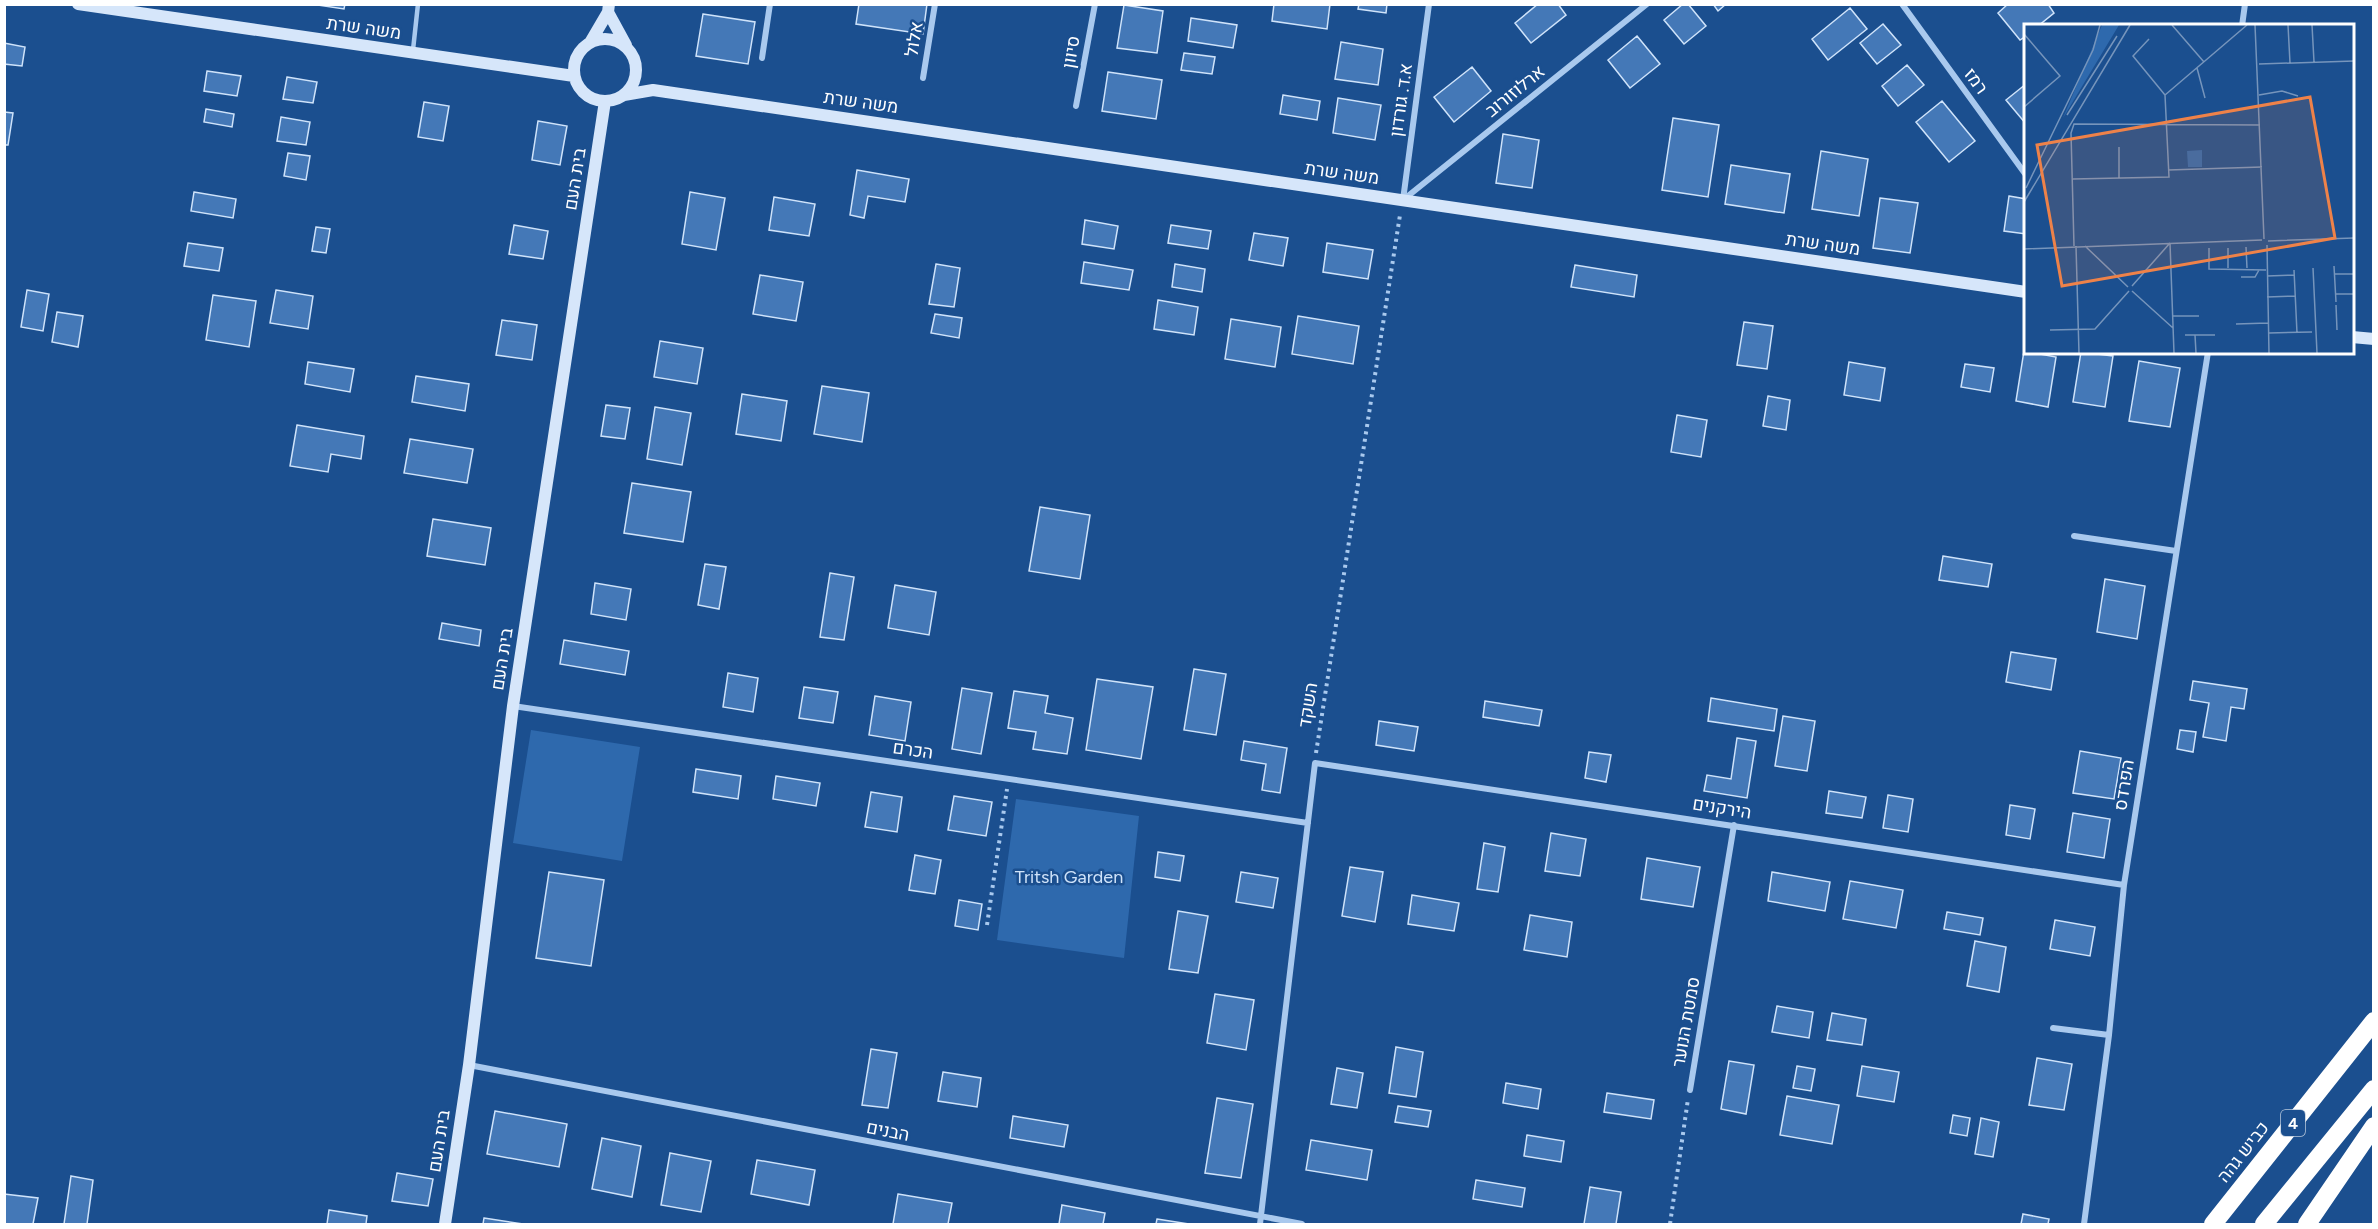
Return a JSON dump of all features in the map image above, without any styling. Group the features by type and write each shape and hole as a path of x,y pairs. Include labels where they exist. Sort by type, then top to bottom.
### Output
{"highway":[{"name":"כביש גהה","path":"2213,1224 2373,1021"},
{"name":"4","path":"2265,1224 2373,1089"},
{"path":"2307,1224 2373,1126"}],"street":[{"name":"משה שרת","path":"78,4 574,76"},
{"path":"762,58 771,4"},
{"name":"אלול","path":"923,78 935,4"},
{"name":"סיוון","path":"1076,106 1095,4"},
{"name":"א.ד. גורדון","path":"1402,200 1429,4"},
{"name":"ארלוזורוב","path":"1402,200 1647,4"},
{"name":"רמז","path":"1902,4 2024,174"},
{"path":"2242,24 2245,4"},
{"path":"591,42 609,8"},
{"path":"609,8 637,67 654,90"},
{"path":"628,48 621,42 611,39 591,42 582,47 576,56 574,76 578,86 594,99 605,101 624,95 632,87 637,67"},
{"name":"משה שרת","path":"624,95 654,90 2024,292"},
{"name":"בית העם","path":"445,1224 469,1065 513,706 605,101"},
{"path":"2354,337 2373,339"},
{"name":"הפרדס","path":"2084,1224 2109,1035 2124,885 2208,354"},
{"path":"2074,536 2176,550"},
{"name":"הכרם","path":"513,706 1308,823"},
{"path":"1261,1221 1315,762"},
{"name":"הירקנים","path":"1315,762 2124,885"},
{"name":"סמטת הנוער","path":"1690,1090 1734,825"},
{"path":"2053,1028 2109,1035"},
{"name":"הבנים","path":"469,1065 1261,1221 1302,1224"}],"lane":[{"path":"412,53 418,4"}],"path":[{"name":"השקד","path":"1315,762 1402,200"},
{"path":"987,925 1008,780"},
{"name":"סמטת הנוער","path":"1670,1224 1690,1090"}],"green space":[{"path":"531,730 640,747 622,861 513,843"},
{"name":"Tritsh Garden","path":"1016,799 1139,816 1124,958 997,940"}],"building":[{"path":"311,4 345,4 344,9"},
{"path":"859,4 927,4 923,34 856,24"},
{"path":"1274,4 1330,4 1327,29 1272,21"},
{"path":"1359,4 1387,4 1386,13 1358,9"},
{"path":"1538,4 1558,4 1566,15 1531,43 1515,23"},
{"path":"1683,4 1688,4 1706,26 1684,44 1664,20"},
{"path":"1713,4 1726,4 1718,11"},
{"path":"2008,4 2048,4 2054,13 2040,24 2024,24 2024,37 2020,40 1998,13"},
{"path":"1124,5 1163,11 1157,53 1117,48"},
{"path":"1850,8 1867,29 1828,60 1812,39"},
{"path":"703,14 755,22 748,64 696,56"},
{"path":"1191,18 1237,25 1233,48 1188,41"},
{"path":"1883,24 1901,45 1877,64 1860,43"},
{"path":"1637,36 1660,64 1630,88 1608,60"},
{"path":"1341,42 1383,49 1378,85 1335,79"},
{"path":"4,43 25,47 22,66 4,64"},
{"path":"1184,53 1215,57 1212,74 1181,70"},
{"path":"1907,65 1924,85 1898,106 1882,86"},
{"path":"1472,67 1491,91 1454,122 1434,97"},
{"path":"207,71 241,76 237,96 204,91"},
{"path":"1108,72 1162,80 1156,119 1102,111"},
{"path":"287,77 317,82 313,103 283,99"},
{"path":"2024,86 2024,122 2006,100"},
{"path":"1283,95 1320,101 1317,120 1280,114"},
{"path":"1338,98 1381,105 1375,140 1333,133"},
{"path":"1942,101 1975,141 1949,162 1916,122"},
{"path":"424,102 449,106 443,141 418,137"},
{"path":"206,109 234,114 232,127 204,122"},
{"path":"4,112 13,113 8,145 4,145"},
{"path":"281,117 310,122 306,145 277,141"},
{"path":"1673,118 1719,125 1708,197 1662,190"},
{"path":"538,121 567,126 560,165 532,160"},
{"path":"1503,134 1539,140 1532,188 1496,183"},
{"path":"1821,151 1868,159 1859,216 1812,209"},
{"path":"288,153 310,156 306,180 284,176"},
{"path":"1731,165 1790,174 1784,213 1725,204"},
{"path":"857,170 909,179 905,202 868,196 864,218 850,215"},
{"path":"194,192 236,199 233,218 191,211"},
{"path":"690,192 725,198 716,250 682,244"},
{"path":"2009,196 2024,199 2024,234 2004,231"},
{"path":"774,197 815,204 809,236 769,230"},
{"path":"1880,198 1918,203 1910,253 1873,248"},
{"path":"1085,220 1118,226 1114,249 1082,244"},
{"path":"514,225 548,231 543,259 509,254"},
{"path":"1171,225 1211,231 1208,249 1168,243"},
{"path":"316,227 330,229 326,253 312,251"},
{"path":"1254,233 1288,238 1283,266 1249,260"},
{"path":"188,243 223,248 219,271 184,266"},
{"path":"1327,243 1373,250 1368,279 1323,272"},
{"path":"1084,262 1133,270 1129,290 1081,283"},
{"path":"936,264 960,268 954,307 929,304"},
{"path":"1175,264 1205,269 1202,292 1172,287"},
{"path":"1575,265 1637,275 1634,297 1571,287"},
{"path":"760,275 803,282 796,321 753,314"},
{"path":"27,290 49,294 43,331 21,327"},
{"path":"276,290 313,296 308,329 270,323"},
{"path":"213,295 256,301 249,347 206,340"},
{"path":"1158,300 1198,307 1194,335 1154,329"},
{"path":"57,312 83,316 78,347 52,342"},
{"path":"935,314 962,318 959,338 931,333"},
{"path":"1298,316 1359,326 1353,364 1292,354"},
{"path":"1231,319 1281,327 1275,367 1225,359"},
{"path":"502,320 537,325 532,360 496,355"},
{"path":"1744,322 1773,326 1767,369 1737,365"},
{"path":"660,341 703,348 697,384 654,377"},
{"path":"2024,351 2024,354 2056,357 2048,407 2016,401"},
{"path":"2081,354 2113,356 2105,407 2073,402"},
{"path":"2139,361 2180,368 2170,427 2129,421"},
{"path":"308,362 354,369 350,392 305,384"},
{"path":"1849,362 1885,368 1880,401 1844,395"},
{"path":"1965,364 1994,368 1990,392 1961,387"},
{"path":"416,376 469,384 465,411 412,402"},
{"path":"822,386 869,393 862,442 814,434"},
{"path":"742,394 787,401 781,441 736,434"},
{"path":"1768,396 1790,400 1786,430 1763,426"},
{"path":"606,405 630,408 625,439 601,436"},
{"path":"655,407 691,413 682,465 647,459"},
{"path":"1677,415 1707,420 1701,457 1671,452"},
{"path":"297,425 364,436 361,459 331,454 328,472 290,466"},
{"path":"410,439 473,449 467,483 404,473"},
{"path":"632,483 691,492 683,542 624,533"},
{"path":"1040,507 1090,515 1080,579 1029,571"},
{"path":"433,519 491,528 485,565 427,556"},
{"path":"1943,556 1992,564 1988,587 1939,580"},
{"path":"705,564 726,567 719,609 698,605"},
{"path":"830,573 854,577 844,640 820,637"},
{"path":"2105,579 2145,586 2137,639 2097,632"},
{"path":"595,583 631,589 626,620 591,614"},
{"path":"895,585 936,592 929,635 888,628"},
{"path":"442,623 481,630 479,646 439,639"},
{"path":"564,640 629,651 625,675 560,664"},
{"path":"2011,652 2056,659 2051,690 2006,682"},
{"path":"1194,669 1226,674 1216,735 1184,730"},
{"path":"728,673 758,678 753,712 723,707"},
{"path":"1097,679 1153,687 1141,759 1086,750"},
{"path":"2193,681 2247,689 2244,709 2231,707 2226,741 2203,737 2209,703 2190,700"},
{"path":"804,687 838,692 833,723 799,718"},
{"path":"962,688 992,693 981,754 952,749"},
{"path":"1014,691 1048,696 1045,713 1073,718 1067,754 1033,749 1036,732 1008,728"},
{"path":"875,696 911,702 905,741 869,735"},
{"path":"1711,698 1777,709 1774,731 1708,721"},
{"path":"1485,701 1542,710 1539,726 1483,717"},
{"path":"1783,716 1815,721 1807,771 1775,766"},
{"path":"1379,721 1418,727 1414,751 1376,745"},
{"path":"2180,730 2196,732 2193,752 2177,749"},
{"path":"1737,738 1756,741 1747,798 1704,791 1707,775 1731,779"},
{"path":"1244,741 1287,748 1280,793 1262,790 1266,764 1241,760"},
{"path":"2080,751 2121,758 2114,799 2073,793"},
{"path":"1589,752 1611,755 1606,782 1585,778"},
{"path":"696,769 741,776 738,799 693,792"},
{"path":"776,776 820,783 816,806 773,799"},
{"path":"1829,791 1866,797 1862,818 1826,813"},
{"path":"871,792 902,797 897,832 865,827"},
{"path":"1888,795 1913,799 1908,832 1883,828"},
{"path":"954,796 992,802 986,836 948,830"},
{"path":"2010,805 2035,809 2030,839 2006,835"},
{"path":"2073,813 2110,819 2104,858 2067,852"},
{"path":"1551,833 1586,839 1580,876 1545,871"},
{"path":"1484,843 1505,847 1498,892 1477,889"},
{"path":"1158,852 1184,856 1180,881 1155,877"},
{"path":"915,855 941,860 935,894 909,890"},
{"path":"1647,858 1700,867 1693,907 1641,899"},
{"path":"1350,867 1383,872 1375,922 1342,916"},
{"path":"549,872 604,880 591,966 536,958"},
{"path":"1241,872 1278,878 1273,908 1236,902"},
{"path":"1772,872 1830,882 1825,911 1768,901"},
{"path":"1850,881 1903,890 1896,928 1843,919"},
{"path":"1412,895 1459,903 1454,931 1408,924"},
{"path":"959,900 982,904 978,930 955,926"},
{"path":"1178,911 1208,916 1198,973 1169,969"},
{"path":"1947,912 1983,918 1980,935 1944,929"},
{"path":"1530,915 1572,922 1567,957 1524,950"},
{"path":"2055,920 2095,927 2090,956 2050,949"},
{"path":"1975,941 2006,947 1999,992 1967,986"},
{"path":"1215,994 1254,1000 1246,1050 1207,1043"},
{"path":"1777,1006 1813,1012 1809,1038 1772,1032"},
{"path":"1832,1013 1866,1019 1862,1045 1827,1040"},
{"path":"1396,1047 1423,1052 1416,1097 1389,1093"},
{"path":"871,1049 897,1053 888,1108 862,1105"},
{"path":"2037,1058 2072,1064 2064,1110 2029,1105"},
{"path":"1729,1061 1754,1065 1746,1114 1721,1109"},
{"path":"1797,1066 1815,1069 1811,1091 1793,1088"},
{"path":"1862,1066 1899,1072 1894,1102 1857,1096"},
{"path":"1337,1068 1363,1073 1357,1108 1331,1104"},
{"path":"943,1072 981,1078 977,1107 938,1101"},
{"path":"1506,1083 1541,1089 1538,1109 1503,1103"},
{"path":"1607,1093 1654,1100 1651,1119 1604,1112"},
{"path":"1787,1096 1839,1105 1832,1144 1780,1135"},
{"path":"1217,1098 1253,1104 1241,1178 1205,1173"},
{"path":"1398,1106 1431,1111 1428,1127 1395,1122"},
{"path":"495,1111 567,1124 559,1167 487,1154"},
{"path":"1953,1115 1970,1118 1967,1136 1950,1133"},
{"path":"1013,1116 1068,1125 1064,1147 1010,1138"},
{"path":"1981,1118 1999,1122 1993,1157 1975,1154"},
{"path":"1527,1135 1564,1141 1561,1162 1524,1156"},
{"path":"602,1138 641,1146 632,1197 592,1189"},
{"path":"1311,1140 1372,1150 1367,1180 1306,1170"},
{"path":"670,1153 711,1161 701,1212 661,1205"},
{"path":"757,1160 815,1170 809,1205 751,1194"},
{"path":"397,1173 433,1179 428,1206 392,1201"},
{"path":"71,1176 93,1180 87,1224 64,1224"},
{"path":"1476,1180 1525,1188 1522,1207 1473,1199"},
{"path":"1590,1187 1621,1192 1616,1224 1584,1224"},
{"path":"4,1194 38,1198 33,1224 4,1224"},
{"path":"898,1194 952,1203 948,1224 893,1224"},
{"path":"1062,1205 1105,1213 1103,1224 1059,1224"},
{"path":"329,1210 367,1216 366,1224 327,1224"},
{"path":"2023,1214 2049,1219 2048,1224 2021,1224"},
{"path":"484,1218 523,1224 483,1224"},
{"path":"1157,1219 1189,1224 1156,1224"}]}
